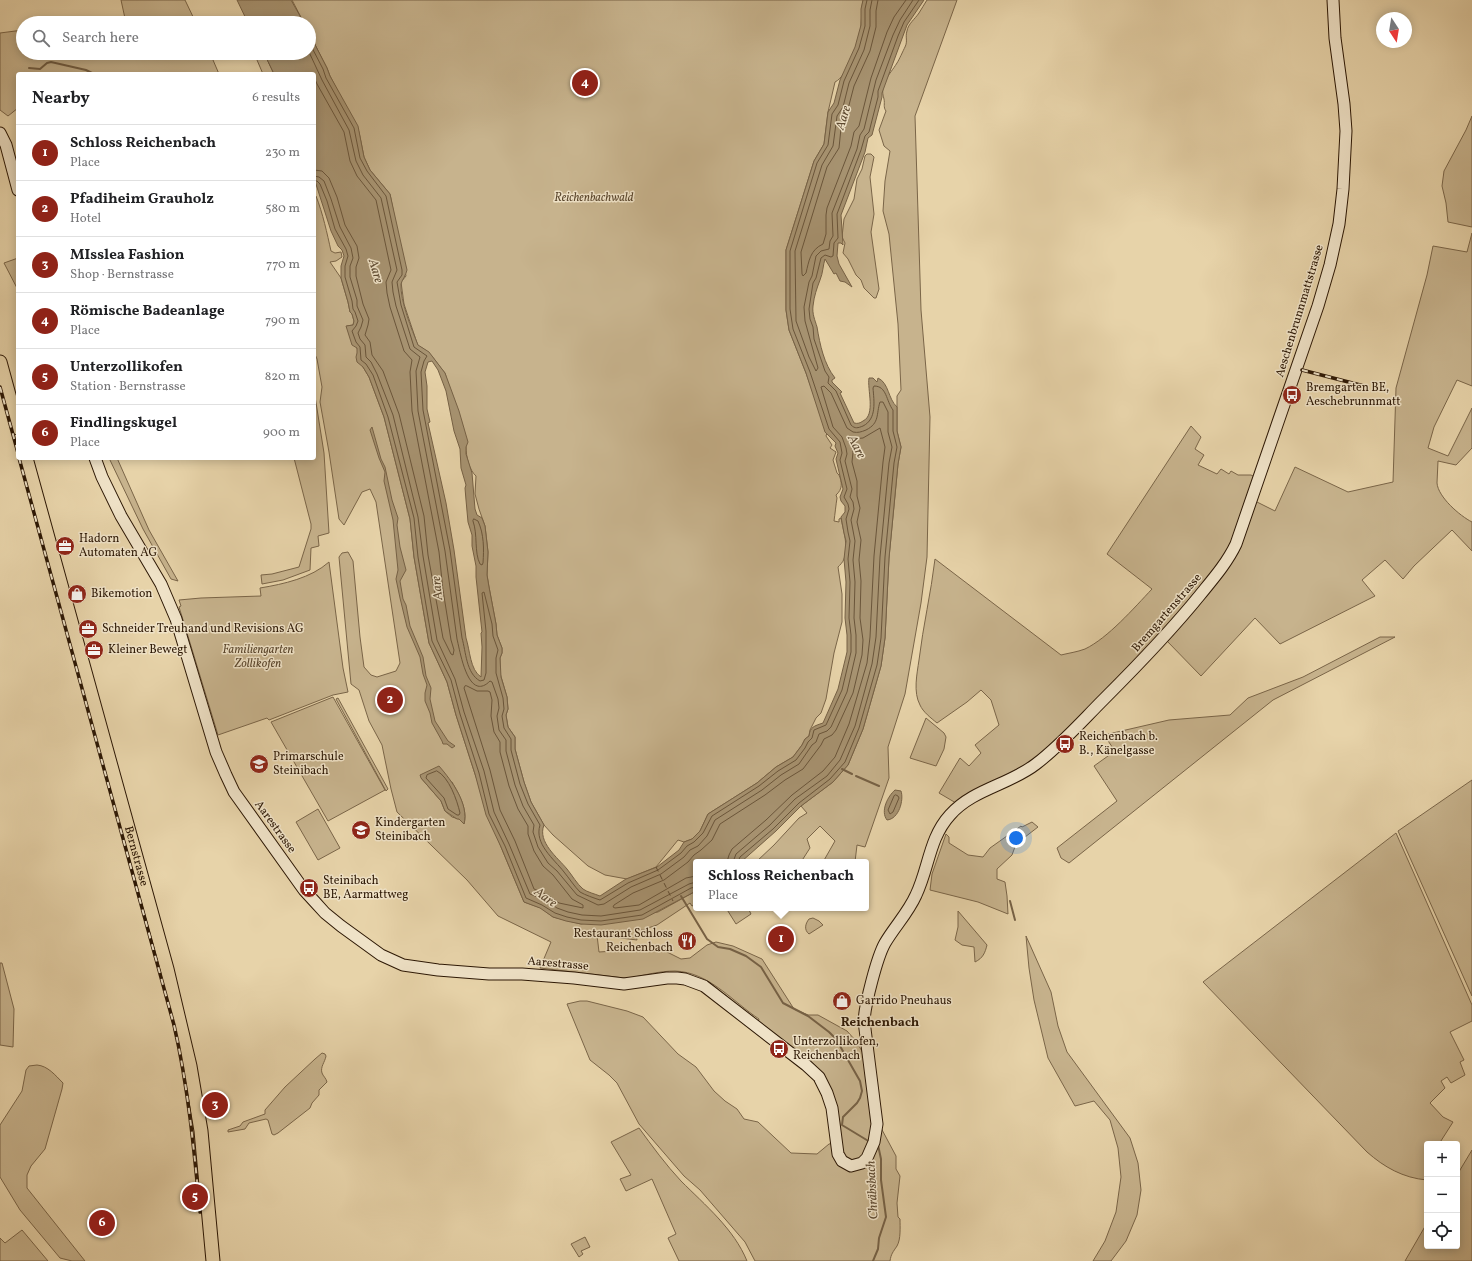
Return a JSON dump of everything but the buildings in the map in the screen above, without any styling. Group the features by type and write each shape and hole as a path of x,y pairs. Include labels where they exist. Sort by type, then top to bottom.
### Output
{"main road":[{"path":"0,362 16,421"},
{"name":"Bernstrasse","path":"27,460 167,969 187,1051 198,1112 214,1261"}],"street":[{"name":"Aeschenbrunnmattstrasse","path":"1265,460 1324,288 1335,246 1342,206 1346,131 1335,38 1333,0"},
{"path":"0,133 6,145 16,182"},
{"name":"Aarestrasse","path":"96,460 102,477 121,516 161,584 176,619 213,741 226,775 241,803 304,890 325,913 381,956 392,962 403,965 459,972 537,975 624,984 676,978 685,979 704,986 806,1065 819,1077 832,1108 836,1148 839,1158 851,1166 862,1163 867,1158"},
{"name":"Bremgartenstrasse","path":"867,1158 874,1142 877,1118 864,1021 866,1007 882,950 917,895 933,842 940,828 950,815 965,801 988,788 1024,772 1047,755 1166,636 1216,575 1236,544 1265,460"}],"green space":[{"path":"121,0 185,0 193,16 124,16"},
{"name":"Reichenbachwald","path":"292,0 863,0 860,31 856,48 849,65 840,78 835,82 828,112 824,144 814,161 786,250 786,310 789,330 827,433 826,436 832,445 830,448 836,452 833,460 841,483 841,488 836,495 837,498 834,521 839,522 839,519 841,518 846,544 844,559 838,567 842,594 842,622 834,653 826,699 821,713 816,718 810,730 809,736 805,739 793,757 776,767 757,783 708,814 700,831 692,839 684,842 678,840 656,867 627,879 605,875 588,866 544,825 531,802 515,749 515,737 508,727 506,715 508,709 507,697 500,673 502,648 497,635 487,575 488,552 485,526 475,494 476,476 468,463 466,447 445,373 430,354 418,346 404,304 401,282 406,276 390,194 370,170 364,157 359,132 316,47 316,16 300,16"},
{"path":"927,0 957,0 915,116 921,310 930,417 927,557 921,603 905,694 888,747 889,778 865,847 857,845 855,859 825,859 835,841 820,826 807,839 810,848 803,859 759,859 799,818 807,813 801,806 833,782 848,765 863,729 881,666 885,638 889,558 901,447 897,431 897,396 901,390 898,324 889,234 883,211 885,181 890,151 884,146 879,130 886,111 883,93 884,84 898,62 905,47 908,28"},
{"path":"16,31 16,60 213,60 218,72 16,72 16,110 8,116 0,110 0,33"},
{"path":"257,60 267,60 273,72 262,72"},
{"path":"1472,116 1472,227 1448,222 1442,186 1444,171"},
{"path":"867,154 871,154 874,157 870,177 874,214 871,232 879,289 876,298 874,298 864,288 861,280 856,275 848,259 843,253 845,243 842,237 844,219 854,199 857,179"},
{"path":"316,196 325,224 331,251 335,253 341,252 342,257 336,261 330,262 341,278 350,312 354,321 353,325 347,326 384,417 410,519 414,557 429,643 447,682 475,774 501,847 524,902 541,908 553,917 581,924 658,912 693,893 693,906 690,903 657,925 636,932 637,940 597,935 599,952 659,948 681,959 690,958 707,945 716,942 733,946 762,959 794,1009 808,1015 818,1015 847,1031 856,1041 863,1053 872,1111 896,1156 896,1169 900,1176 897,1203 898,1217 900,1219 900,1236 890,1261 755,1261 745,1242 700,1190 684,1176 639,1124 617,1083 590,1060 567,1004 587,1001 627,1011 643,1017 678,1054 696,1067 714,1091 737,1109 744,1119 758,1122 791,1153 817,1154 829,1144 839,1142 831,1092 758,1022 759,1019 710,982 699,977 675,971 658,972 624,978 540,968 551,942 498,916 467,880 397,812 382,745 369,721 359,690 351,684 339,557 342,553 348,552 353,561 364,667 371,675 377,677 396,671 400,663 376,502 370,489 362,492 344,525 339,519 320,402 322,387 317,359","holes":["421,778 452,782 460,797 465,813 464,824 459,819 452,817 445,811 441,801"]},
{"path":"1472,233 1472,386 1457,380 1434,427 1428,448 1448,456 1472,408 1472,448 1456,465 1438,461 1437,483 1441,494 1450,506 1472,522 1472,551 1452,530 1414,566 1403,579 1385,560 1362,580 1375,596 1280,644 1255,618 1201,676 1166,640 1218,577 1255,501 1275,511 1295,467 1348,492 1393,482 1396,388 1427,275 1433,246 1467,252"},
{"path":"16,259 16,286 4,263"},
{"path":"316,403 324,453 329,533 318,536 319,546 311,548 310,570 283,580 262,584 261,575 272,574 299,567 311,529 295,460 316,460"},
{"path":"1191,426 1201,437 1195,449 1204,455 1198,465 1217,474 1221,469 1229,474 1231,471 1238,475 1251,475 1255,477 1229,551 1183,612 1100,699 1034,761 956,803 939,793 960,758 969,766 981,753 975,745 999,725 991,700 981,690 967,702 937,723 927,715 918,700 916,689 917,677 935,559 1061,655 1085,649 1103,638 1112,630 1152,589 1107,554"},
{"path":"110,460 118,460 149,530 178,581 171,579 143,529"},
{"name":"Familiengarten Zollikofen","path":"329,562 343,668 348,692 333,695 269,720 267,718 218,735 179,607 181,606 179,600 261,596 260,588 297,580 322,568"},
{"path":"1380,637 1395,637 1273,700 1069,863 1061,858 1057,848 1117,801 1094,766 1115,751 1104,735 1169,720 1230,715 1248,698 1303,677"},
{"path":"333,697 385,790 328,821 271,722"},
{"path":"338,698 388,789 386,791 336,699"},
{"path":"926,718 944,733 946,737 944,749 936,766 910,758"},
{"path":"1472,780 1472,996 1398,831"},
{"path":"318,809 340,848 318,860 296,822"},
{"path":"1032,822 1038,827 1016,844 1012,855 997,869 997,879 1005,882 1008,914 978,902 930,890 932,874 946,834 949,837 949,843 968,855 983,857 990,848 1021,826 1022,827"},
{"path":"1396,833 1472,1005 1472,1021 1450,1032 1464,1060 1460,1062 1465,1075 1451,1083 1447,1077 1441,1081 1445,1088 1430,1103 1443,1117 1453,1122 1441,1141 1424,1141 1424,1180 1410,1177 1394,1171 1367,1152 1203,982"},
{"path":"728,911 750,911 751,914 736,924"},
{"path":"958,911 987,945 983,955 975,962 974,947 962,945 955,940 958,927"},
{"path":"813,918 823,925 809,934 806,931 806,925 809,919"},
{"path":"1026,936 1051,992 1058,1026 1067,1052 1130,1138 1138,1163 1141,1190 1137,1215 1126,1241 1111,1261 1093,1261 1105,1241 1116,1212 1121,1177 1118,1148 1110,1120 1094,1101 1075,1106 1048,1058 1034,1000"},
{"path":"0,963 2,963 14,1009 13,1047 0,1045"},
{"path":"322,1053 326,1056 322,1067 322,1074 327,1082 319,1090 319,1095 312,1103 310,1108 274,1135 272,1134 268,1120 266,1119 249,1123 245,1129 228,1132 228,1130 240,1126 243,1122 265,1114 265,1110 285,1087"},
{"path":"37,1065 48,1069 63,1083 45,1149 31,1166 27,1175 27,1188 85,1261 72,1261 60,1258 20,1210 0,1177 0,1125 22,1091 26,1070 29,1066"},
{"path":"639,1128 675,1175 727,1228 735,1238 747,1261 679,1261 668,1238 676,1234 652,1179 626,1191 620,1179 631,1175 611,1142"},
{"path":"1472,1150 1472,1261 1405,1261 1424,1228 1424,1249 1460,1249 1460,1170"},
{"path":"22,1230 48,1261 0,1261 0,1238 5,1243"},
{"path":"585,1237 590,1247 581,1251 583,1254 579,1257 571,1244"}],"water":[{"path":"237,0 291,0 300,16 245,16"},
{"name":"Aare","path":"863,0 924,0 907,25 882,93 872,135 868,138 865,152 841,215 843,245 838,243 837,256 839,264 852,287 845,282 840,281 836,273 834,274 825,259 813,306 813,314 823,354 831,373 835,378 832,382 842,392 840,393 854,423 862,422 867,418 869,413 869,378 873,378 877,382 878,378 882,380 897,407 897,431 901,447 889,558 885,638 881,666 863,729 848,765 833,782 801,806 744,859 693,859 693,893 643,919 601,925 581,924 553,917 540,908 524,902 486,815 447,682 429,643 414,557 410,519 384,417 369,377 363,367 357,362 357,348 352,345 346,326 353,325 354,321 350,312 341,278 341,266 344,256 331,231 316,184 316,72 273,72 267,60 316,60 316,47 330,76 358,126 364,157 370,170 390,194 407,270 401,284 401,291 407,315 418,345 429,352 445,373 459,411 468,442 466,454 472,473 475,509 477,515 482,518 485,526 488,552 487,575 497,635 502,648 500,658 501,677 507,697 508,709 506,715 508,727 515,737 515,749 524,782 531,802 544,825 543,838 554,855 583,889 600,896 626,879 657,867 679,850 684,842 692,839 700,831 708,814 757,783 776,767 793,757 805,739 809,736 811,729 823,723 838,689 847,652 845,618 846,582 844,559 846,541 841,517 845,512 845,506 840,497 843,489 836,459 838,453 835,446 836,443 825,432 806,373 789,330 786,310 786,250 814,161 824,144 828,112 834,103 840,80 855,47 861,25 861,9","holes":["432,361 438,370 446,391 454,431 460,449 461,468 466,485 468,522 472,535 472,546 476,566 482,632 481,677 477,674 472,665 466,638 446,503 428,423 430,422 427,409 427,386 425,372 428,362"]},
{"path":"372,427 381,459 385,467 392,500 398,518 397,525 400,547 406,570 400,581 403,599 406,605 410,626 423,657 426,676 431,688 430,699 435,721 448,741 455,746 452,748 447,744 443,744 432,723 425,701 427,685 423,674 420,657 407,627 396,579 398,570 393,520 384,481 385,472 370,430"},
{"path":"439,766 454,786 462,801 465,816 464,824 459,819 445,811 441,801 421,778 420,775"},
{"path":"895,790 901,791 902,799 900,808 895,816 887,820 884,812 886,804"}],"waterway":[{"path":"29,68 40,69 47,63 51,62 90,72"},
{"path":"842,769 852,774"},
{"path":"856,776 879,786"},
{"name":"Chräbsbach","path":"681,896 707,939 718,947 730,949 746,956 761,967 783,1003 808,1016 836,1039 860,1081 862,1091 857,1103 843,1117 842,1125 870,1142"},
{"path":"1010,901 1015,920"},
{"name":"Chräbsbach","path":"873,1261 878,1249 879,1238 886,1217 881,1180 881,1159 878,1145"}],"ferry route":[{"path":"656,867 673,901"}],"railway":[{"path":"1302,370 1364,386"},
{"path":"0,387 16,446"},
{"path":"20,460 174,1025 187,1094 200,1212"}],"place":[{"name":"Römische Badeanlage","path":"585,83"},
{"name":"Bremgarten BE, Aeschebrunnmatt","path":"1292,395"},
{"name":"Hadorn Automaten AG","path":"65,546"},
{"name":"Bikemotion","path":"77,594"},
{"name":"Schneider Treuhand und Revisions AG","path":"88,629"},
{"name":"Kleiner Bewegt","path":"94,650"},
{"name":"Pfadiheim Grauholz","path":"390,700"},
{"name":"Reichenbach b. B., Känelgasse","path":"1065,744"},
{"name":"Primarschule Steinibach","path":"259,764"},
{"name":"Kindergarten Steinibach","path":"361,830"},
{"name":"Steinibach BE, Aarmattweg","path":"309,888"},
{"name":"Schloss Reichenbach","path":"781,939"},
{"name":"Restaurant Schloss Reichenbach","path":"687,941"},
{"name":"Garrido Pneuhaus","path":"842,1001"},
{"name":"Unterzollikofen, Reichenbach","path":"779,1049"},
{"name":"MIsslea Fashion","path":"215,1105"},
{"name":"Unterzollikofen","path":"195,1197"},
{"name":"Findlingskugel","path":"102,1223"}],"district":[{"name":"Reichenbach","path":"880,1023"}]}
